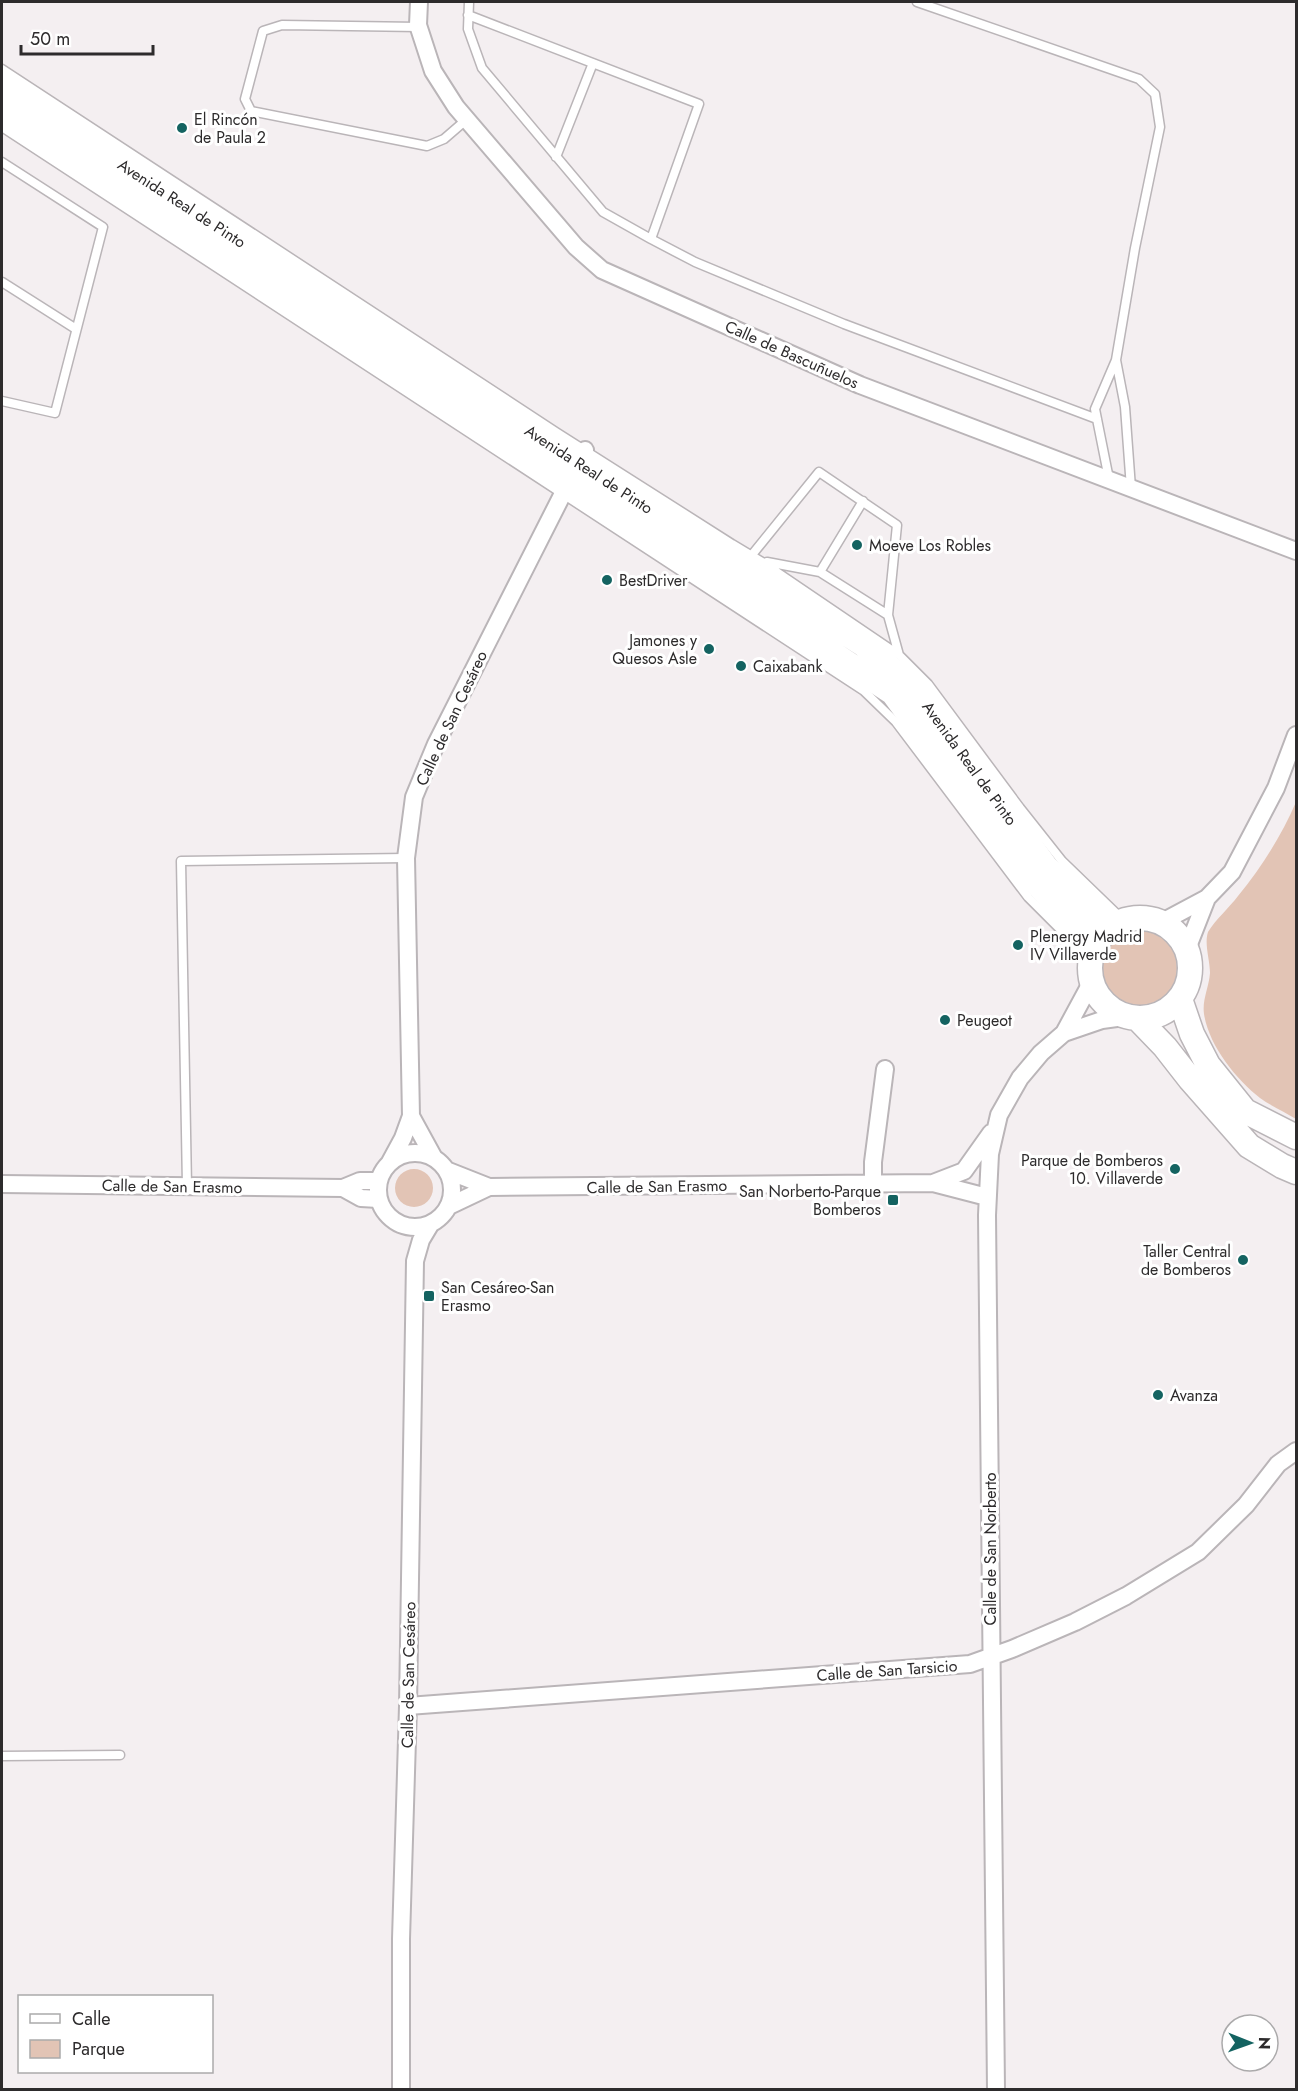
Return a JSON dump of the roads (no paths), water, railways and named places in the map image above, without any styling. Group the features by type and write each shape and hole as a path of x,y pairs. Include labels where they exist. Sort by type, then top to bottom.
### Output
{"main road":[{"name":"Avenida Real de Pinto","path":"2,84 574,471"},
{"name":"Avenida Real de Pinto","path":"2,112 574,471 864,645 920,693 1102,948"},
{"path":"1131,1018 1161,1014 1180,999 1188,983 1190,966 1187,949 1177,933 1162,922 1143,917 1102,948 1104,1004 1131,1018 1165,1047 1249,1146 1296,1172"},
{"path":"1180,999 1192,1034 1208,1065 1245,1111 1296,1137"}],"street":[{"name":"Calle de Bascuñuelos","path":"419,2 419,27 433,71 456,107 576,247 602,270 860,385 1296,551"},
{"name":"Calle de San Cesáreo","path":"390,1162 403,1138 411,1116 406,858 414,797 436,744 574,471"},
{"path":"1162,922 1207,898 1232,872 1276,788 1296,735"},
{"path":"1187,949 1207,898"},
{"name":"Calle de San Norberto","path":"1064,1034 1102,948"},
{"name":"Calle de San Norberto","path":"996,2090 987,1197 990,1154 995,1127 1002,1108 1020,1078 1041,1053 1064,1034 1102,1020 1131,1018"},
{"path":"873,1184 873,1162 885,1069"},
{"name":"Calle de San Cesáreo","path":"411,1116 434,1158"},
{"name":"Calle de San Erasmo","path":"933,1183 964,1171 995,1127"},
{"path":"412,1153 434,1158 446,1170 452,1186 449,1206 439,1219 430,1225 413,1228 402,1226 387,1215 378,1199 378,1181 390,1162 401,1156 412,1153"},
{"name":"Calle de San Erasmo","path":"446,1170 489,1187 933,1183 987,1197"},
{"name":"Calle de San Erasmo","path":"2,1184 343,1188 360,1181 378,1181"},
{"name":"Calle de San Erasmo","path":"449,1206 489,1187"},
{"name":"Calle de San Erasmo","path":"343,1188 361,1198 378,1199"},
{"name":"Calle de San Cesáreo","path":"401,2090 401,1939 408,1706 415,1261 421,1240 430,1225"},
{"name":"Calle de San Cesáreo","path":"402,1226 415,1261"},
{"name":"Calle de San Tarsicio","path":"408,1706 970,1664 1075,1623 1126,1596 1198,1552 1246,1505 1278,1464 1296,1451"}],"lane":[{"path":"469,2 468,29 482,68 603,212 695,262 844,324 1096,419"},
{"path":"917,2 1139,79 1155,94 1160,127 1135,248 1116,360 1095,409 1109,480"},
{"path":"468,15 699,104 651,239"},
{"path":"419,27 282,24 263,31 245,99 251,111 427,146 444,139 466,120"},
{"path":"556,157 593,63"},
{"path":"2,69 574,471 864,690 896,722 1028,897 1069,938 1102,948"},
{"path":"2,128 574,471 762,562 899,655 928,684 1062,861 1102,948"},
{"path":"2,162 103,227 55,413 2,400"},
{"path":"2,282 76,329"},
{"path":"1116,360 1125,407 1131,488"},
{"path":"751,556 819,472 863,501 897,525 888,615 899,655"},
{"path":"820,573 863,501"},
{"path":"762,562 820,573 888,615"},
{"path":"187,1186 181,861 406,858"},
{"path":"2,1756 120,1755"}],"place":[{"name":"El Rincón de Paula 2","path":"182,128"},
{"name":"Moeve Los Robles","path":"857,545"},
{"name":"BestDriver","path":"607,580"},
{"name":"Jamones y Quesos Asle","path":"709,649"},
{"name":"Caixabank","path":"741,666"},
{"name":"Plenergy Madrid IV Villaverde","path":"1018,945"},
{"name":"Peugeot","path":"945,1020"},
{"name":"Parque de Bomberos 10. Villaverde","path":"1175,1169"},
{"name":"San Norberto-Parque Bomberos","path":"893,1200"},
{"name":"Taller Central de Bomberos","path":"1243,1260"},
{"name":"San Cesáreo-San Erasmo","path":"429,1296"},
{"name":"Avanza","path":"1158,1395"}]}
